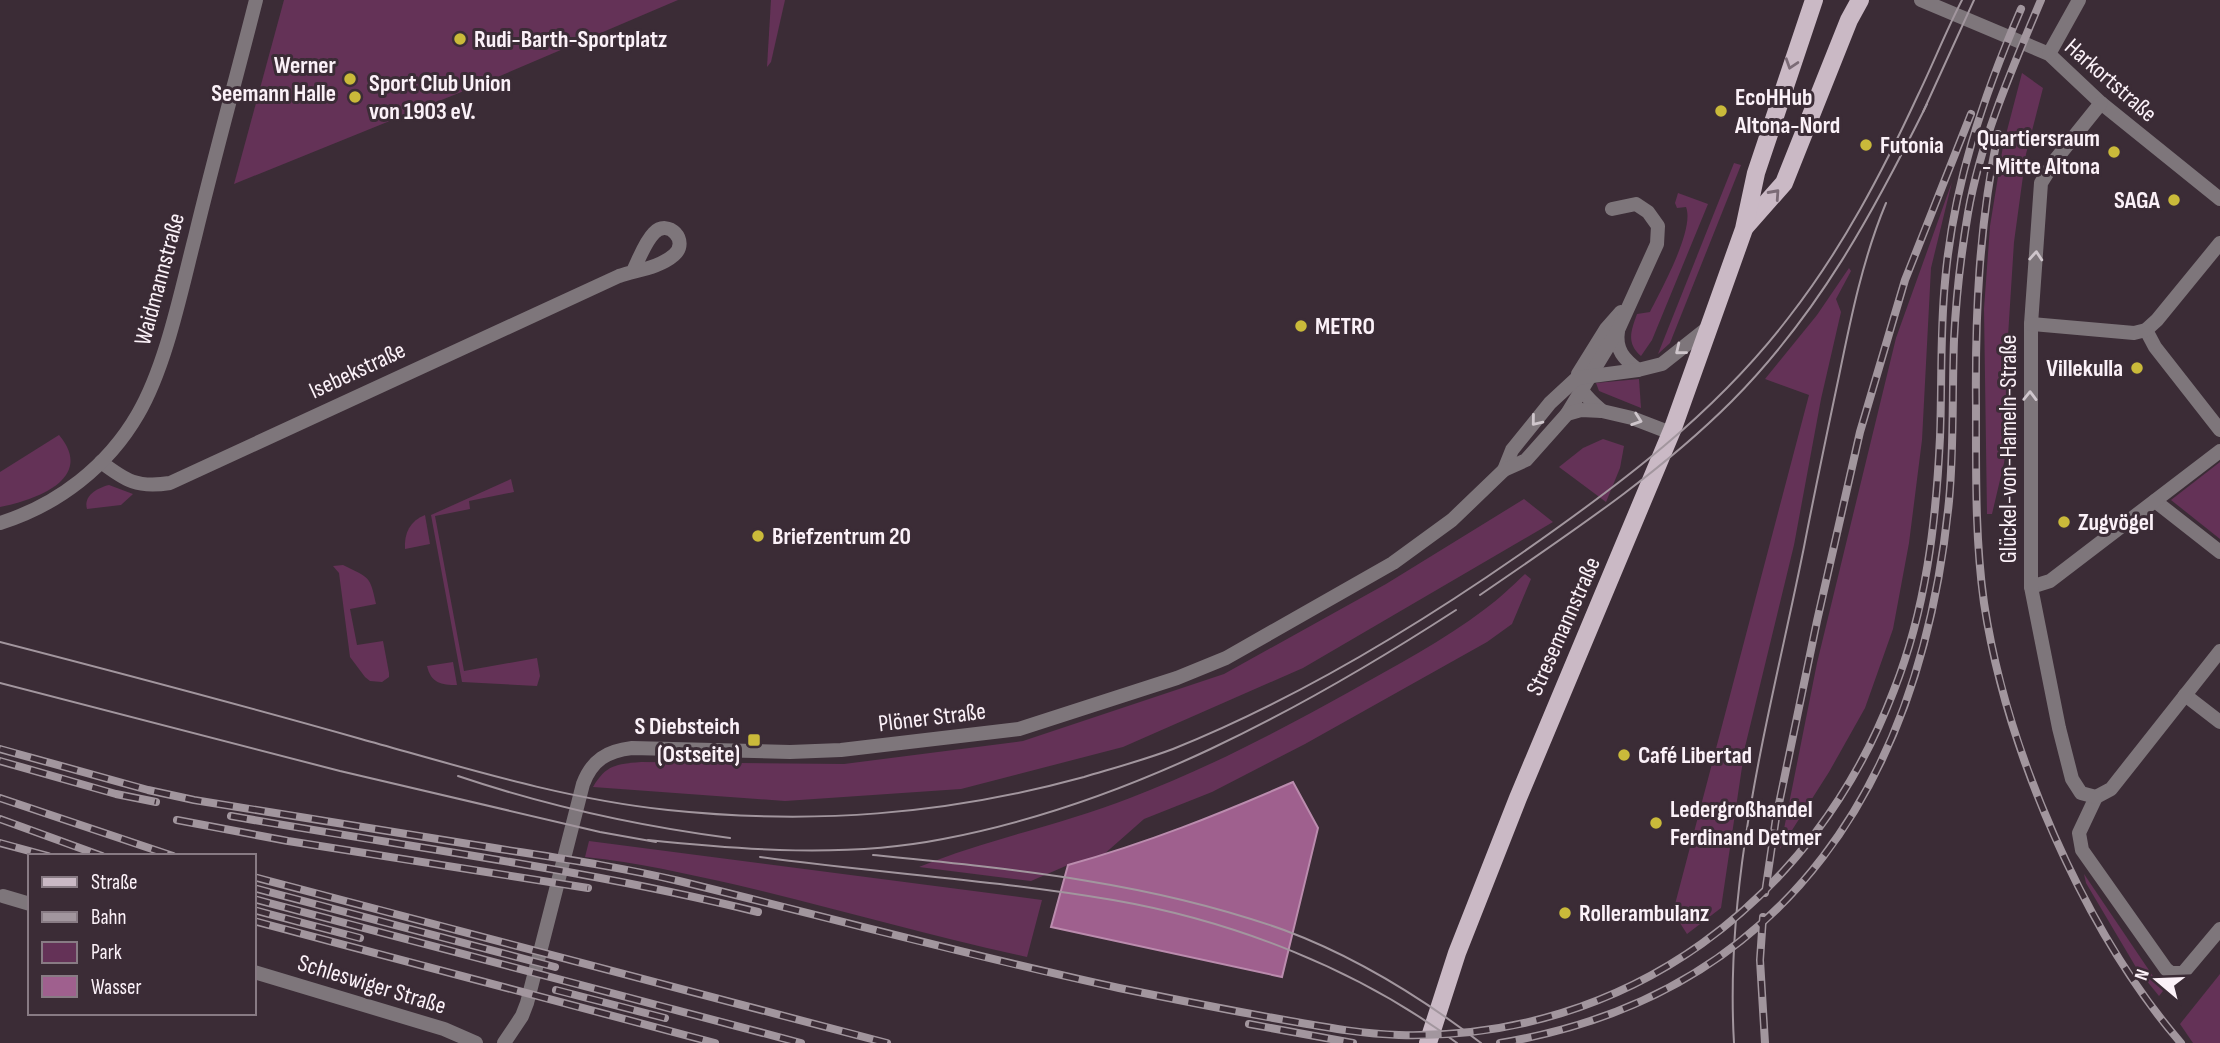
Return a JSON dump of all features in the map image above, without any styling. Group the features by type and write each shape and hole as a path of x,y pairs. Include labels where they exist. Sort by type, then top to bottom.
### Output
{"main road":[{"name":"Stresemannstraße","path":"1428,1043 1457,953 1518,798 1671,433 1744,229 1756,173 1814,0"},
{"name":"Stresemannstraße","path":"1744,229 1784,183 1849,20 1860,0"}],"street":[{"name":"Waidmannstraße","path":"0,523 20,517 65,493 101,462 134,421 155,380 256,0"},
{"name":"Harkortstraße","path":"1921,0 2049,54 2101,103 2220,199"},
{"path":"2049,54 2079,0"},
{"name":"Glückel-von-Hameln-Straße","path":"2096,797 2081,793 2072,779 2031,587 2031,324 2041,183 2056,159 2101,103"},
{"name":"Plöner Straße","path":"504,1043 522,1016 527,1003 587,772 604,755 632,748 683,751 841,750 1019,729 1177,678 1226,658 1393,563 1452,520 1504,470 1526,460 1567,414 1584,381 1618,330 1653,254 1658,235 1658,226 1648,212 1636,204 1612,209"},
{"path":"2031,324 2134,332 2146,330 2220,243"},
{"name":"Isebekstraße","path":"101,462 126,480 139,484 150,486 170,482 384,382 633,271"},
{"name":"Plöner Straße","path":"1584,381 1580,368 1629,303"},
{"path":"1602,411 1584,381 1654,367 1668,360 1710,326"},
{"path":"1618,330 1616,340 1621,354 1638,370"},
{"path":"2146,330 2155,347 2220,430"},
{"name":"Plöner Straße","path":"1504,470 1512,450 1550,403 1584,381"},
{"path":"1567,414 1581,410 1602,411 1632,418 1671,433"},
{"path":"2031,587 2050,581 2220,451"},
{"path":"2155,500 2220,552"},
{"path":"2220,651 2111,789 2096,797 2079,833 2082,850 2166,968 2177,975 2183,974 2220,929"},
{"path":"2185,695 2220,722"},
{"path":"3,896 28,903"},
{"name":"Schleswiger Straße","path":"256,973 444,1029 476,1043"}],"green space":[{"name":"Sport Club Union von 1903 eV.","path":"284,0 678,0 481,84 234,184"},
{"path":"771,0 785,0 771,62 767,67"},
{"path":"2022,73 2043,88 2026,154 2014,242 2007,352 2009,426 2004,463 1992,514 1987,514 1984,309 1990,226 2003,146"},
{"path":"1734,163 1741,165 1670,343 1658,354"},
{"path":"1952,182 1931,268 1922,440 1909,543 1893,629 1865,708 1829,772 1780,849 1817,663 1896,338"},
{"path":"1678,193 1708,204 1652,340 1641,356 1632,341 1637,314 1650,312 1676,260 1686,230 1686,207 1677,208 1675,203"},
{"path":"1849,268 1851,271 1836,299 1841,312 1821,399 1794,545 1745,747 1721,908 1687,934 1673,912 1809,395 1765,379 1817,315"},
{"path":"1639,379 1641,408 1599,391 1596,383"},
{"path":"59,435 69,450 70,464 66,475 44,493 0,507 0,472"},
{"path":"1603,439 1624,446 1620,468 1606,502 1559,467 1583,448"},
{"path":"2220,462 2220,539 2171,500"},
{"path":"511,479 514,492 469,501 470,509 435,516 464,671 537,658 540,676 537,686 462,682 431,515"},
{"path":"109,485 133,494 121,505 87,509 89,496"},
{"path":"1524,499 1553,522 1303,668 1123,747 961,789 785,801 593,787 602,774 612,767 641,762 844,764 1023,741 1224,674 1386,584"},
{"path":"425,515 430,544 405,549 409,528"},
{"path":"343,565 363,575 372,587 376,604 350,609 357,645 383,641 389,677 382,682 370,681 350,657 339,573 333,566"},
{"path":"1525,574 1531,579 1512,624 1487,642 1305,744 1212,792 1144,819 1102,856 1068,865 1031,881 919,867 971,848 1104,808 1242,749 1323,707 1436,642 1490,605"},
{"path":"453,662 457,685 438,682 431,676 427,666"},
{"path":"589,841 1042,900 1027,957 737,885 643,865 585,857"},
{"path":"2084,874 2163,991 2159,996 2137,969 2086,883"},
{"path":"2220,974 2220,1043 2193,1043 2180,1024"}],"water":[{"path":"1293,782 1318,828 1282,977 1051,927 1068,865 1182,828"}],"tram line":[{"path":"0,642 513,781 590,798 668,810 774,817 929,808 1032,790 1151,757 1218,730 1308,686 1437,610 1556,529 1628,475 1697,417 1730,385 1789,317 1844,237 1890,153 1962,0"},
{"path":"1923,112 1974,0"},
{"path":"1480,595 1642,480 1732,401 1763,367 1792,333 1842,260 1865,223 1927,104"},
{"path":"1734,1043 1736,917 1753,793 1853,310 1864,266 1886,203"},
{"path":"648,840 758,849 870,849 943,839 1011,823 1079,803 1210,749 1274,718 1336,683 1456,610"},
{"path":"0,683 340,771 600,832 656,842"},
{"path":"458,776 593,814 730,838"},
{"path":"873,855 1081,880 1183,900 1234,914 1310,940 1362,965 1411,994 1481,1043"},
{"path":"760,857 1069,893 1158,909 1204,921 1249,935 1337,971 1419,1016 1457,1043"}],"railway":[{"path":"1500,1043 1601,1017 1688,977 1762,923 1823,857 1871,781 1908,695 1934,601 1951,481 1957,292 1974,185 1998,105 2041,0"},
{"path":"0,749 194,800 654,875 1064,976 1207,1006 1322,1026 1399,1035 1482,1031 1561,1013 1635,984 1702,944 1762,893 1815,833 1859,765 1894,690 1914,628 1928,565 1940,437 1943,301 1955,211 1982,109 2021,9"},
{"path":"1765,893 1776,818 1860,432 1905,280 1971,114"},
{"path":"1998,134 1982,236 1976,373 1979,555 1984,603 1995,659 2010,718 2054,836 2112,948 2181,1043"},
{"path":"0,761 116,794 156,802"},
{"path":"0,798 167,854"},
{"path":"231,816 562,871 758,912"},
{"path":"0,819 96,854"},
{"path":"177,820 288,841 588,888"},
{"path":"0,843 41,854"},
{"path":"256,878 887,1043"},
{"path":"256,889 555,967"},
{"path":"256,900 801,1043"},
{"path":"256,911 360,938"},
{"path":"1763,917 1760,960 1765,1043"},
{"path":"256,922 715,1043"},
{"path":"556,990 665,1018"},
{"path":"1249,1024 1353,1043"}],"place":[{"name":"Rudi-Barth-Sportplatz","path":"460,39"},
{"name":"Werner Seemann Halle","path":"350,79"},
{"name":"Sport Club Union von 1903 eV.","path":"355,97"},
{"name":"EcoHHub Altona-Nord","path":"1721,111"},
{"name":"Futonia","path":"1866,145"},
{"name":"Quartiersraum - Mitte Altona","path":"2114,152"},
{"name":"SAGA","path":"2174,200"},
{"name":"METRO","path":"1301,326"},
{"name":"Villekulla","path":"2137,368"},
{"name":"Zugvögel","path":"2064,522"},
{"name":"Briefzentrum 20","path":"758,536"},
{"name":"S Diebsteich (Ostseite)","path":"754,740"},
{"name":"Café Libertad","path":"1624,755"},
{"name":"Ledergroßhandel Ferdinand Detmer","path":"1656,823"},
{"name":"Rollerambulanz","path":"1565,913"}]}
